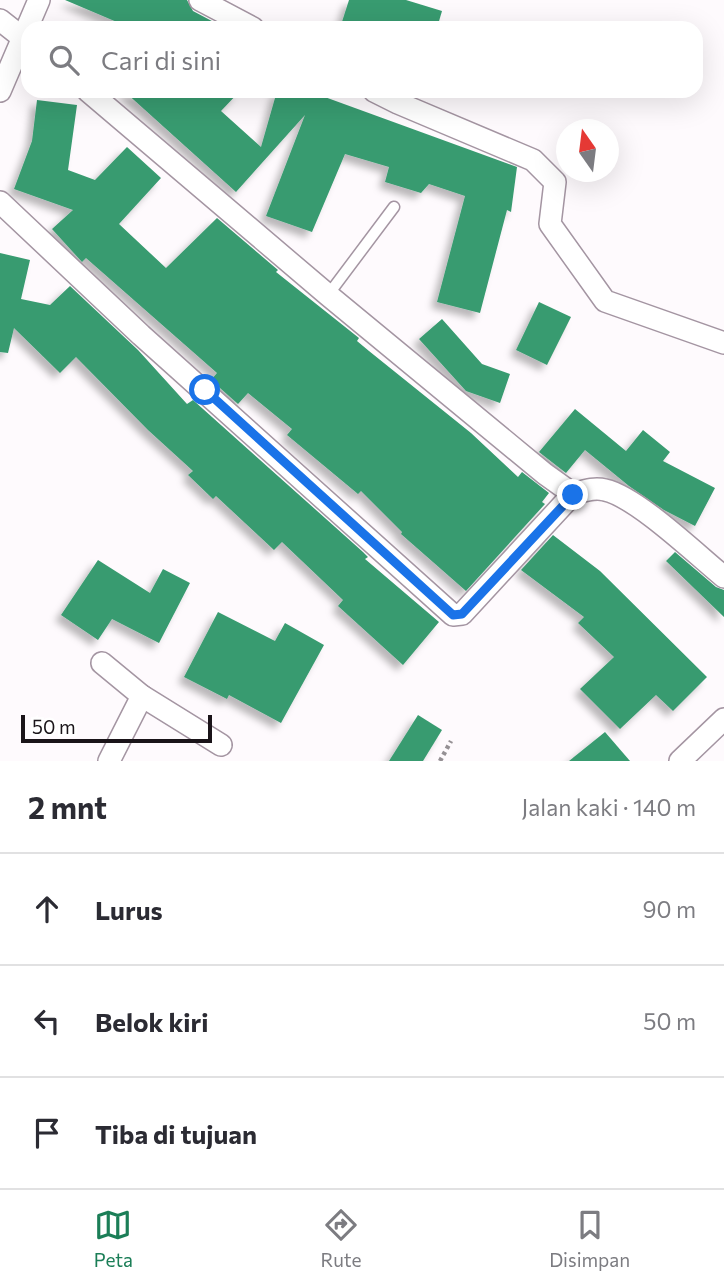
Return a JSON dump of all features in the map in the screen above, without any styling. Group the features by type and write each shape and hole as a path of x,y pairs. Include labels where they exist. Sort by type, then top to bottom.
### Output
{"street":[{"path":"32,21 39,0"},
{"path":"200,0 240,21"},
{"path":"0,20 21,37"},
{"path":"0,91 21,48"},
{"path":"96,98 328,295 573,495"},
{"path":"387,98 533,160 555,182 550,224 605,301 724,342"},
{"path":"0,202 141,335 453,615 462,614 573,495 592,489 616,494 654,519 724,577"},
{"path":"102,663 142,696 221,745"},
{"path":"109,761 142,696"},
{"path":"680,761 724,719"}],"lane":[{"path":"328,295 394,207"}],"path":[{"path":"440,761 451,741"}],"building":[{"path":"65,0 187,0 193,11 212,21 114,21"},
{"path":"349,0 406,0 442,11 439,21 342,21"},
{"path":"132,98 233,98 221,111 261,147 275,98 327,98 517,167 511,212 507,210 480,313 437,302 465,196 429,184 421,193 385,182 389,167 345,154 312,232 266,216 305,115 236,192"},
{"path":"37,100 77,105 68,170 95,180 127,147 161,178 119,224 166,268 217,218 278,270 276,272 359,338 357,341 471,433 518,477 522,472 549,493 542,502 545,504 466,591 401,534 361,491 358,494 287,435 292,429 248,393 238,404 211,380 217,373 86,258 82,262 52,229 73,210 14,189 32,141"},
{"path":"0,253 30,260 21,299 50,305 70,286 138,350 187,404 193,400 363,552 368,557 365,559 439,622 403,665 338,606 343,600 282,542 274,550 216,496 213,499 188,475 193,471 76,357 60,373 14,328 8,353 0,352"},
{"path":"539,302 571,317 547,365 516,350"},
{"path":"442,319 482,364 510,374 500,403 466,391 419,339"},
{"path":"575,409 626,451 643,430 670,452 663,461 715,488 695,526 664,510 629,486 585,450 566,473 539,452"},
{"path":"553,535 600,571 707,677 673,711 656,695 620,729 580,689 614,657 578,623 584,617 521,570"},
{"path":"675,552 716,587 724,590 724,617 666,561"},
{"path":"98,560 150,593 163,569 190,583 159,643 112,619 98,640 61,615"},
{"path":"218,612 275,641 285,623 324,645 281,723 229,695 227,699 184,677"},
{"path":"418,715 442,730 423,761 389,761"},
{"path":"605,732 630,761 569,761"}],"route":[{"path":"205,390 453,615 462,614 573,495"}]}
